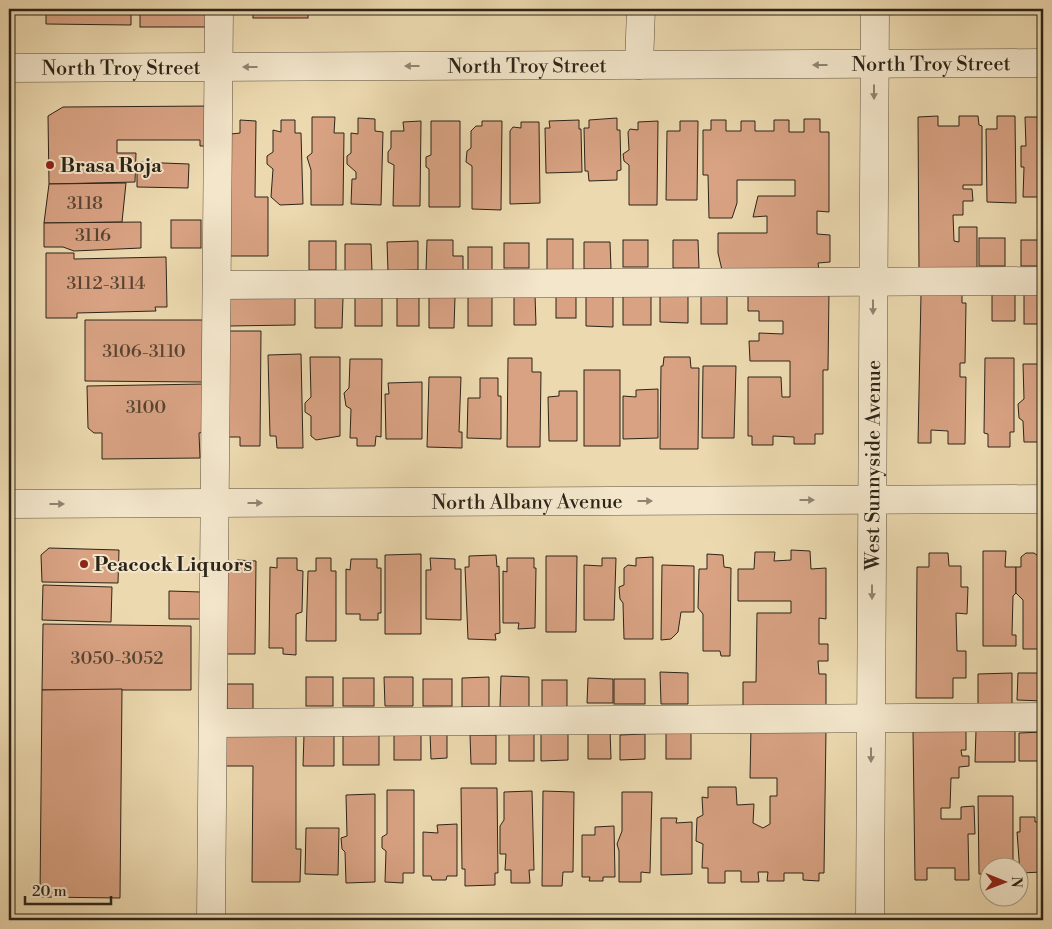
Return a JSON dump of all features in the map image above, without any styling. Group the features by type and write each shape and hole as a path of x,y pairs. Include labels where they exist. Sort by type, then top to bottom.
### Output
{"street":[{"path":"211,920 219,9"},
{"path":"640,65 641,9"},
{"name":"West Sunnyside Avenue","path":"870,920 875,9"},
{"name":"North Troy Street","path":"9,68 1043,63"},
{"path":"217,285 1043,281"},
{"name":"North Albany Avenue","path":"9,504 1043,499"},
{"path":"213,722 1043,717"}],"building":[{"path":"46,9 131,9 131,25 46,24"},
{"path":"140,9 211,9 211,27 140,27"},
{"path":"253,9 308,9 308,18 253,18"},
{"path":"923,9 968,9 968,13 923,13"},
{"path":"213,106 214,146 200,146 200,140 117,140 117,153 136,153 135,182 49,184 48,116 63,107"},
{"path":"938,116 938,126 959,126 959,116 978,116 979,125 982,126 982,185 963,185 963,189 972,189 973,201 963,201 963,215 953,215 954,241 959,242 959,227 977,227 977,269 919,269 918,117"},
{"path":"997,116 1015,116 1016,203 987,202 986,129 997,129"},
{"path":"312,117 335,117 334,133 344,133 343,205 311,205 311,170 307,157 312,153"},
{"path":"1025,117 1043,117 1043,197 1023,197 1024,167 1021,167 1021,146 1026,146"},
{"path":"358,118 375,119 375,131 383,132 381,205 351,204 352,179 356,179 356,172 347,164 347,156 351,153 351,133 358,134"},
{"path":"617,118 617,130 620,130 621,170 617,171 617,180 589,181 588,171 585,171 584,128 589,128 589,120"},
{"path":"804,119 820,119 820,132 829,132 829,212 817,211 817,234 830,235 830,262 818,263 819,270 722,270 718,253 718,233 767,233 767,216 753,217 758,196 795,196 795,180 737,180 737,203 732,218 709,218 708,175 703,175 703,130 711,130 711,120 726,120 726,131 741,131 741,121 755,121 755,131 774,131 774,120 789,120 789,132 804,132"},
{"path":"240,120 256,121 255,197 268,197 268,256 228,256 231,134 240,133"},
{"path":"281,120 295,120 295,133 301,133 303,204 280,205 271,197 273,169 267,164 267,156 273,152 273,130 281,132"},
{"path":"579,120 582,172 546,173 545,128 550,128 549,121"},
{"path":"421,121 420,206 393,206 394,165 388,162 388,152 391,148 391,131 404,131 403,122"},
{"path":"431,121 460,121 460,207 429,207 429,169 426,167 426,157 431,155"},
{"path":"482,121 502,121 501,210 472,209 472,166 466,162 467,151 471,148 471,131 476,126 482,126"},
{"path":"658,121 657,205 629,205 629,165 624,161 623,154 629,150 628,132 630,129 638,130 638,122"},
{"path":"680,121 698,121 697,200 666,200 667,131 680,131"},
{"path":"521,122 539,122 540,203 510,204 510,131 513,127 521,128"},
{"path":"137,162 189,164 188,188 137,187"},
{"path":"126,183 122,222 44,223 49,184"},
{"path":"171,220 201,220 201,248 171,248"},
{"path":"141,222 141,248 74,251 63,247 44,247 44,223"},
{"path":"979,238 1005,238 1005,266 979,266"},
{"path":"547,239 573,239 573,270 547,270"},
{"path":"427,240 453,240 453,256 463,256 463,271 426,272"},
{"path":"623,240 648,240 648,267 623,267"},
{"path":"673,240 698,240 699,268 673,268"},
{"path":"1021,240 1043,240 1043,266 1021,266"},
{"path":"309,241 336,241 336,270 309,270"},
{"path":"418,241 418,270 388,271 387,242"},
{"path":"584,242 610,242 611,269 584,269"},
{"path":"504,243 529,243 529,268 504,268"},
{"path":"345,244 371,244 372,271 345,271"},
{"path":"468,247 492,247 492,272 468,272"},
{"path":"46,253 74,253 74,259 166,257 167,307 155,307 156,311 77,313 77,318 46,318"},
{"path":"829,290 828,370 823,370 823,434 815,434 815,444 794,444 794,437 773,436 773,445 752,445 752,436 748,436 748,377 781,377 782,397 790,397 790,361 750,361 749,341 759,341 759,333 783,334 783,321 759,321 759,311 748,311 748,294"},
{"path":"962,292 962,303 966,303 965,363 960,363 960,377 966,377 965,444 948,444 948,431 931,430 931,443 918,443 921,294"},
{"path":"992,293 1015,294 1015,321 992,321"},
{"path":"1024,293 1043,293 1043,324 1024,324"},
{"path":"556,294 576,294 576,318 556,318"},
{"path":"514,295 535,295 536,325 514,325"},
{"path":"397,296 419,296 419,326 397,326"},
{"path":"586,296 613,296 613,327 586,326"},
{"path":"623,296 651,296 651,325 623,325"},
{"path":"660,296 688,296 688,323 660,322"},
{"path":"701,296 727,296 727,324 701,324"},
{"path":"355,297 382,297 382,326 355,326"},
{"path":"429,297 455,297 454,328 429,328"},
{"path":"468,297 492,297 492,326 468,326"},
{"path":"228,298 295,298 295,325 229,326"},
{"path":"315,298 343,298 342,328 315,328"},
{"path":"85,320 203,320 203,382 85,381"},
{"path":"228,331 261,331 260,446 240,446 240,437 227,437"},
{"path":"301,354 303,448 277,448 276,436 270,436 268,355"},
{"path":"310,357 340,357 340,436 316,440 311,436 311,416 305,412 305,403 311,397"},
{"path":"664,357 690,357 691,368 699,368 698,449 660,449 661,366 663,366"},
{"path":"508,358 532,358 532,372 541,372 540,447 507,447"},
{"path":"985,358 1014,358 1014,432 1010,432 1010,447 988,447 988,434 984,433"},
{"path":"350,359 382,359 381,437 376,436 375,446 357,446 357,438 350,438 351,409 346,406 344,393 349,388"},
{"path":"1023,364 1043,364 1043,431 1041,431 1041,442 1024,442 1023,421 1019,418 1018,404 1024,399"},
{"path":"703,366 736,366 734,438 702,438"},
{"path":"584,370 620,370 620,446 584,446"},
{"path":"429,377 461,377 459,432 462,432 462,448 427,447"},
{"path":"480,378 498,378 498,396 501,396 501,439 467,438 468,398 480,398"},
{"path":"422,382 422,439 386,439 385,394 389,394 388,383"},
{"path":"204,384 205,432 199,433 200,458 102,459 102,433 94,433 88,428 87,386"},
{"path":"658,389 658,438 623,439 623,396 636,397 636,390"},
{"path":"559,391 577,391 577,441 549,441 548,397 559,396"},
{"path":"49,548 119,550 118,583 42,582 41,555"},
{"path":"791,550 810,551 811,569 826,568 826,619 819,618 819,644 828,644 828,661 818,661 819,674 826,674 826,709 743,709 743,682 756,682 757,613 791,613 791,601 738,601 738,569 754,569 755,552 775,552 774,561 791,560"},
{"path":"983,551 1006,551 1005,567 1016,567 1016,593 1013,596 1012,635 1016,635 1016,646 983,646"},
{"path":"929,553 948,553 949,566 961,566 961,587 968,587 967,614 956,613 957,651 966,651 966,678 953,678 953,698 916,698 917,567 929,567"},
{"path":"1026,553 1034,553 1041,558 1041,568 1043,568 1043,649 1023,649 1023,600 1016,593 1016,567 1021,567 1021,557"},
{"path":"421,554 421,634 385,634 385,555"},
{"path":"707,554 723,555 724,567 731,568 730,656 721,656 720,651 703,651 703,614 698,608 699,569 707,569"},
{"path":"496,555 497,567 499,566 500,633 495,634 496,640 468,639 465,567 469,567 469,556"},
{"path":"546,556 577,556 576,632 546,632"},
{"path":"653,557 653,639 624,639 623,603 620,599 619,587 624,585 624,568 628,565 636,566 636,558"},
{"path":"277,558 297,558 297,570 303,571 302,612 296,614 296,655 283,654 283,648 269,648 270,567 277,568"},
{"path":"316,558 331,558 331,571 336,571 336,641 306,641 308,571 316,571"},
{"path":"430,558 455,559 455,569 461,569 461,620 426,619 426,570 431,570"},
{"path":"507,558 534,558 534,568 536,568 535,628 518,629 519,623 503,623 503,571 507,572"},
{"path":"602,558 616,558 614,620 584,620 584,565 602,566"},
{"path":"351,559 377,559 377,568 381,568 381,613 378,613 378,620 360,620 360,614 346,614 346,569 350,570"},
{"path":"237,560 256,561 255,654 225,654 226,572 229,568 237,568"},
{"path":"662,565 694,566 694,612 681,612 678,632 671,639 661,640"},
{"path":"43,585 112,587 111,622 42,620"},
{"path":"169,591 201,592 201,619 169,619"},
{"path":"43,624 191,626 191,690 42,690"},
{"path":"660,672 688,673 688,704 661,704"},
{"path":"1012,673 1012,704 978,704 978,674"},
{"path":"1018,673 1043,673 1043,701 1017,700"},
{"path":"501,676 529,677 529,707 500,707"},
{"path":"306,677 333,677 333,706 306,706"},
{"path":"384,677 413,677 413,706 385,706"},
{"path":"489,677 489,707 462,707 462,678"},
{"path":"343,678 374,678 374,706 343,706"},
{"path":"588,678 613,679 613,703 587,703"},
{"path":"423,679 452,679 452,706 423,706"},
{"path":"614,679 645,679 645,704 614,704"},
{"path":"542,680 567,680 567,708 542,708"},
{"path":"227,684 253,684 253,709 227,709"},
{"path":"122,689 120,898 40,897 42,690"},
{"path":"751,727 826,729 824,873 819,873 819,881 803,880 803,873 784,873 784,881 767,881 768,872 758,872 759,882 741,882 741,871 725,871 725,883 708,883 708,868 702,868 703,844 696,841 697,818 703,815 702,797 708,798 708,787 736,787 737,805 754,804 753,823 763,828 770,824 770,796 777,796 777,778 750,778"},
{"path":"588,730 610,730 611,759 588,759"},
{"path":"966,730 966,750 961,750 962,756 969,756 969,766 959,767 959,778 951,778 950,808 941,808 941,819 961,819 961,807 974,806 975,834 968,834 969,880 955,880 955,868 927,868 927,880 915,880 913,731"},
{"path":"976,731 1015,731 1015,762 975,762"},
{"path":"223,732 296,733 296,849 301,849 300,882 252,882 253,766 223,766"},
{"path":"666,732 691,732 691,759 666,759"},
{"path":"1043,732 1043,761 1019,761 1019,733"},
{"path":"430,733 447,733 447,758 431,759"},
{"path":"541,733 568,733 568,760 541,761"},
{"path":"304,734 334,735 334,766 303,766"},
{"path":"394,734 421,734 421,760 394,760"},
{"path":"509,734 534,734 534,761 509,761"},
{"path":"645,734 645,759 620,760 620,735"},
{"path":"343,735 379,735 379,765 343,765"},
{"path":"470,735 496,735 496,764 471,764"},
{"path":"461,788 497,788 498,873 495,873 495,885 465,886 465,869 462,869"},
{"path":"387,790 414,790 414,873 403,873 403,883 385,882 386,851 382,848 382,837 387,834"},
{"path":"532,791 534,870 529,870 530,883 511,883 511,870 505,870 506,854 500,854 500,826 504,820 504,792"},
{"path":"543,791 574,792 573,872 563,872 562,886 542,886"},
{"path":"622,792 652,792 650,873 641,872 641,882 619,882 619,851 617,844 622,831"},
{"path":"375,794 375,882 346,883 345,852 342,849 341,838 347,836 346,795"},
{"path":"978,796 1013,796 1013,856 980,856 979,874"},
{"path":"1020,817 1035,817 1035,822 1043,821 1043,872 1030,873 1030,856 1019,856 1017,832 1020,832"},
{"path":"661,818 677,818 676,823 692,822 692,874 661,875"},
{"path":"457,824 457,876 447,876 446,880 432,880 431,876 423,876 423,832 438,833 437,825"},
{"path":"614,826 615,877 603,877 603,881 589,881 590,877 582,877 582,835 595,835 595,827"},
{"path":"306,828 339,828 338,875 305,874"}],"place":[{"name":"Brasa Roja","path":"50,165"},
{"name":"Peacock Liquors","path":"84,564"}]}
